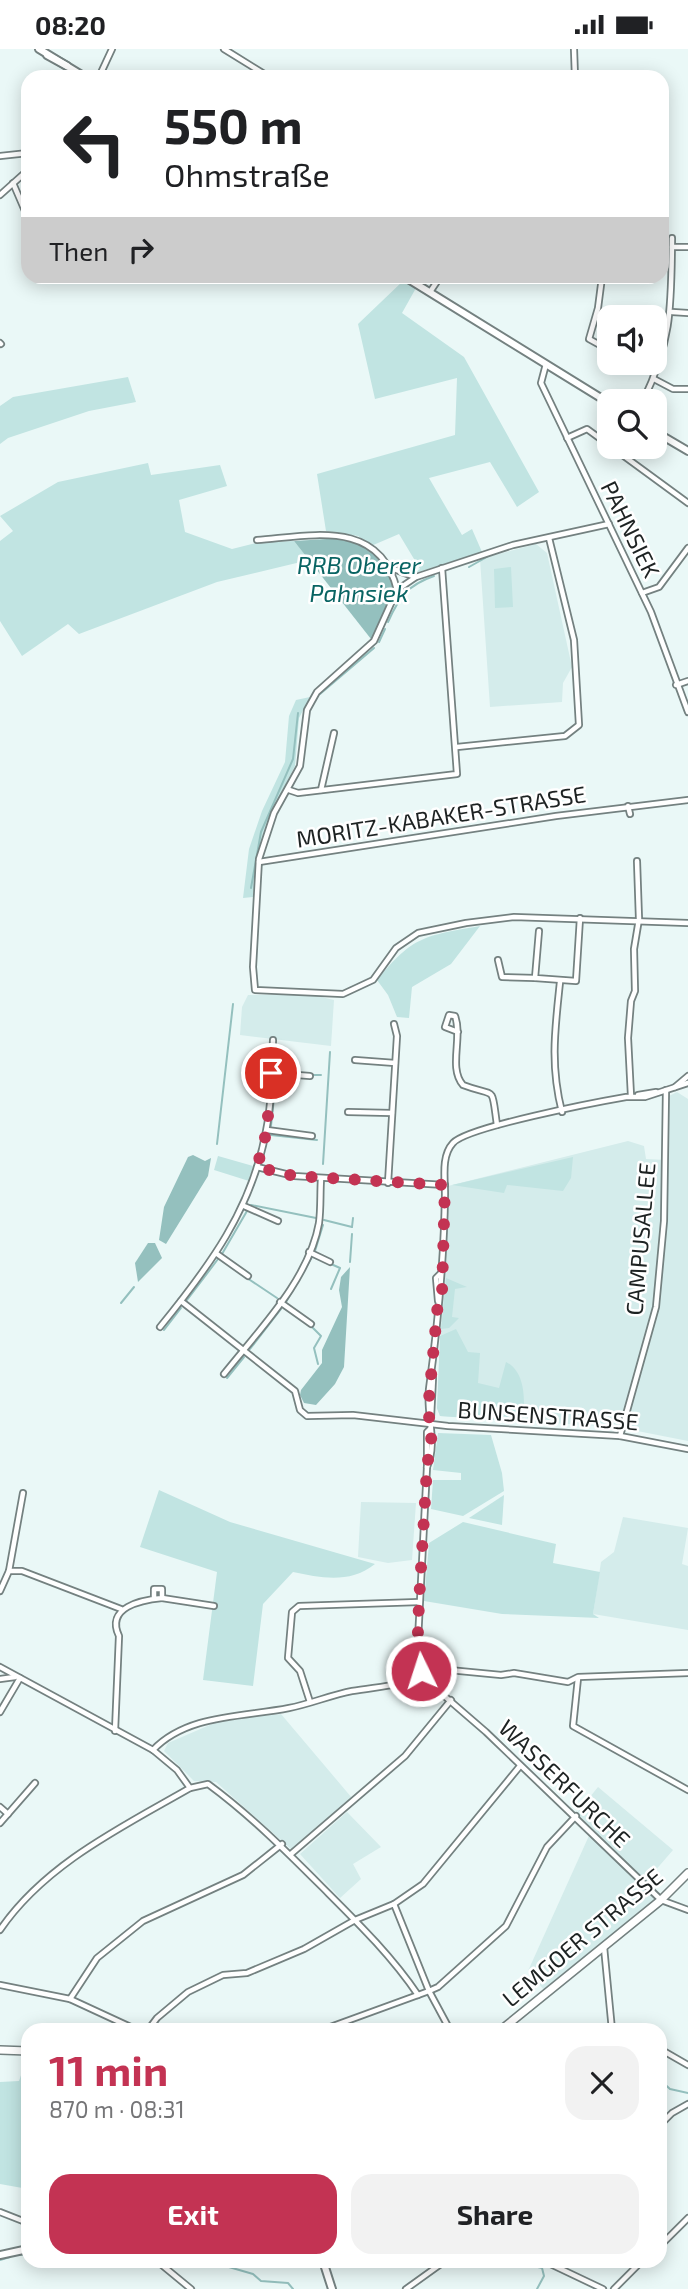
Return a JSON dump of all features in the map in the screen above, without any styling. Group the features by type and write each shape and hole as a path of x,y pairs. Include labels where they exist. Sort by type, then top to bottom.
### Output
{"main road":[{"name":"LEMGOER STRASSE","path":"510,2023 661,1899 688,1873"},
{"path":"0,2050 21,2051"}],"street":[{"path":"102,70 112,49"},
{"path":"225,49 258,70"},
{"path":"574,49 575,70"},
{"path":"43,51 52,61 74,70"},
{"path":"0,156 21,154"},
{"path":"0,195 21,176"},
{"path":"13,183 21,202"},
{"path":"667,331 672,312 672,238"},
{"path":"672,247 688,247"},
{"path":"417,284 597,396"},
{"path":"430,292 435,284"},
{"path":"598,305 601,284"},
{"path":"597,311 589,339 597,343"},
{"path":"672,312 688,313"},
{"name":"PAHNSIEK","path":"546,364 541,383 642,593 688,712"},
{"path":"649,389 655,375"},
{"path":"654,379 673,389 688,389"},
{"path":"567,438 587,429 688,503"},
{"path":"667,439 688,451"},
{"path":"609,524 513,545 416,577 397,590 374,641 324,684 311,700 305,719 300,766 274,813 259,862 253,967 255,990 343,994 373,980 396,948 418,933 514,917 639,919 688,923"},
{"path":"257,540 346,535 362,542 391,568 416,577"},
{"path":"457,747 565,736 574,732 579,725 574,640 549,538"},
{"path":"642,593 659,587 688,548"},
{"path":"391,568 397,590"},
{"path":"289,790 294,793 452,777 459,771 442,568"},
{"path":"676,685 688,681"},
{"path":"321,790 334,733"},
{"name":"MORITZ-KABAKER-STRASSE","path":"259,862 628,806 688,800"},
{"name":"MORITZ-KABAKER-STRASSE","path":"640,812 651,805"},
{"path":"628,806 629,814"},
{"path":"634,1096 628,1058 631,1001 635,991 634,949 639,919 637,861"},
{"path":"498,960 502,977 576,981 580,918"},
{"path":"535,978 540,932"},
{"path":"560,982 553,1057 554,1080 562,1112"},
{"path":"388,1182 397,1037 394,1024"},
{"path":"458,1033 457,1077 463,1085 487,1089 492,1095 497,1125"},
{"path":"160,1327 217,1254 244,1206 267,1130 274,1040"},
{"path":"355,1060 395,1063"},
{"path":"271,1073 310,1076"},
{"path":"675,1088 688,1076"},
{"path":"426,1675 418,1650 419,1602 427,1467 432,1433 430,1420 434,1407 433,1377 438,1302 442,1293 440,1273 445,1158 453,1142 474,1130 634,1096 645,1097 688,1083"},
{"name":"CAMPUSALLEE","path":"620,1436 656,1307 664,1221 666,1090"},
{"path":"348,1112 392,1114"},
{"path":"267,1130 312,1136"},
{"path":"257,1167 321,1179 445,1185"},
{"path":"224,1374 280,1302 309,1252 319,1222 321,1179"},
{"path":"244,1206 278,1221"},
{"path":"309,1252 330,1262"},
{"path":"217,1254 248,1276"},
{"path":"181,1301 243,1350"},
{"path":"280,1302 311,1324"},
{"name":"BUNSENSTRASSE","path":"243,1350 295,1391 300,1410 307,1416 354,1415 620,1436 688,1449"},
{"path":"0,1591 9,1571 23,1493"},
{"path":"9,1571 22,1571 121,1609 155,1598 214,1606"},
{"path":"155,1598 154,1589 158,1588 164,1594 162,1598"},
{"path":"310,1702 300,1671 288,1658 292,1612 299,1606 419,1602"},
{"path":"115,1731 119,1641 116,1629 121,1609"},
{"path":"0,1667 153,1750 177,1770 190,1789"},
{"path":"153,1750 164,1739 207,1722 310,1702 426,1675 439,1669 500,1675 514,1673 568,1682 578,1677 688,1673"},
{"name":"WASSERFURCHE","path":"426,1675 661,1899"},
{"path":"578,1677 573,1726 688,1790"},
{"path":"0,1679 18,1678"},
{"path":"0,1712 18,1678"},
{"path":"291,1854 405,1756 451,1700"},
{"path":"156,2023 188,1993 223,1975 247,1973 304,1949 355,1920 394,1905 423,1884 520,1766"},
{"path":"0,1823 36,1783"},
{"path":"0,1930 32,1891 98,1841 190,1789 208,1784 282,1844 402,1972 418,1995"},
{"path":"0,1807 8,1814"},
{"path":"341,2023 438,1987 506,1926 547,1847 576,1816"},
{"path":"70,1999 97,1958 143,1920 243,1875 282,1844"},
{"path":"661,1899 688,1910"},
{"path":"394,1905 429,1991 446,2023"},
{"path":"604,1946 611,2023"},
{"path":"0,1985 70,1999 122,2023"},
{"path":"667,2053 688,2064"},
{"path":"667,2120 688,2104"},
{"path":"0,2212 21,2220"},
{"path":"667,2239 688,2218"},
{"path":"0,2255 21,2250"},
{"path":"166,2268 191,2289"},
{"path":"325,2268 332,2289"},
{"path":"406,2289 435,2268"},
{"path":"559,2268 603,2289"},
{"path":"614,2289 635,2268"}],"shaded area":[{"path":"400,284 410,284 416,288 402,313 464,357 539,492 517,507 490,462 429,478 462,535 472,529 482,552 415,573 420,569 399,534 371,546 358,536 326,531 317,474 455,435 457,378 375,399 358,324"},
{"path":"128,377 136,402 89,411 8,438 0,444 0,406 13,397"},
{"path":"148,463 151,475 220,465 227,486 179,500 185,532 232,549 260,542 294,541 309,560 217,582 79,634 68,624 22,656 0,621 0,541 13,531 0,516 58,482"},
{"path":"536,544 547,553 572,667 563,683 562,702 490,707 480,559"},
{"path":"511,567 513,607 495,608 494,569"},
{"path":"310,697 299,718 295,766 272,811 261,844 253,897 243,898 249,849 262,811 285,762 289,716 296,700"},
{"path":"480,926 451,964 412,987 409,1018 397,1017 388,995 377,980 390,965 422,940 446,932"},
{"path":"248,995 313,995 334,1000 331,1046 240,1035 242,1007"},
{"path":"677,1092 688,1099 688,1441 617,1427 440,1416 437,1408 448,1186 628,1141 644,1146 646,1159 666,1160 669,1096"},
{"path":"218,1156 253,1166 249,1181 214,1170"},
{"path":"573,1157 571,1178 563,1191 507,1185 504,1193 452,1185"},
{"path":"446,1278 467,1287 455,1289 452,1317 459,1318 449,1328 441,1329"},
{"path":"456,1329 468,1352 480,1353 478,1383 499,1388 506,1362 513,1367 523,1388 523,1422 440,1416 437,1408 440,1336"},
{"path":"438,1433 491,1435 502,1473 504,1491 463,1516 431,1509 433,1480 461,1480 461,1473 433,1470"},
{"path":"159,1490 230,1522 375,1564 356,1575 335,1578 293,1572 263,1604 253,1686 203,1680 217,1572 140,1547"},
{"path":"504,1495 502,1525 469,1518"},
{"path":"361,1502 416,1503 412,1560 388,1563 358,1557"},
{"path":"623,1517 688,1528 682,1564 688,1566 688,1630 593,1614 601,1562 614,1552"},
{"path":"463,1522 556,1544 553,1563 600,1572 593,1614 599,1618 502,1614 424,1601 429,1543"},
{"path":"281,1714 352,1798 292,1850 216,1782 194,1781 164,1751 168,1743 219,1721"},
{"path":"598,1787 673,1850 647,1880 661,1895 544,1990 528,1971 592,1829 577,1813"},
{"path":"347,1812 381,1847 353,1864 361,1879 340,1898 300,1854"},
{"path":"21,2075 21,2188 0,2184 0,2082 19,2081"}],"water":[{"name":"RRB Oberer Pahnsiek","path":"343,538 368,549 385,569 393,586 379,629 371,639 294,541"},
{"path":"193,1155 205,1161 211,1158 208,1176 166,1244 159,1240 164,1207 188,1157"},
{"path":"148,1243 155,1243 162,1258 138,1282 135,1263"},
{"path":"350,1267 344,1367 335,1384 316,1405 304,1403 301,1390 322,1363 322,1350 342,1307 339,1290 341,1277"}],"waterway":[{"path":"469,567 494,553"},
{"path":"388,622 405,593 417,583 434,576"},
{"path":"379,642 385,629"},
{"path":"320,694 374,648"},
{"path":"251,888 261,832 293,759 298,713"},
{"path":"217,1144 233,1004"},
{"path":"323,1164 330,1052"},
{"path":"276,1070 278,1053"},
{"path":"313,1075 321,1075"},
{"path":"271,1126 276,1079"},
{"path":"271,1135 317,1140"},
{"path":"251,1205 316,1218"},
{"path":"222,1254 247,1211"},
{"path":"352,1227 353,1218"},
{"path":"324,1220 352,1227"},
{"path":"315,1251 323,1225"},
{"path":"350,1262 352,1234"},
{"path":"286,1302 312,1257"},
{"path":"187,1300 218,1259"},
{"path":"331,1264 340,1268 331,1289"},
{"path":"247,1278 277,1298"},
{"path":"121,1303 134,1287"},
{"path":"164,1330 181,1308"},
{"path":"250,1349 281,1309"},
{"path":"312,1327 321,1336 314,1348 318,1364"},
{"path":"227,1378 244,1357"},
{"path":"667,2086 688,2093"},
{"path":"0,2260 10,2257"},
{"path":"232,2268 253,2274 261,2281 288,2283 293,2289"},
{"path":"537,2289 544,2276 542,2268"}],"route":[{"path":"271,1073 267,1130 257,1167 321,1179 445,1185 440,1273 442,1293 438,1302 428,1407 432,1433 427,1467 419,1602 417,1659 421,1671"}]}
